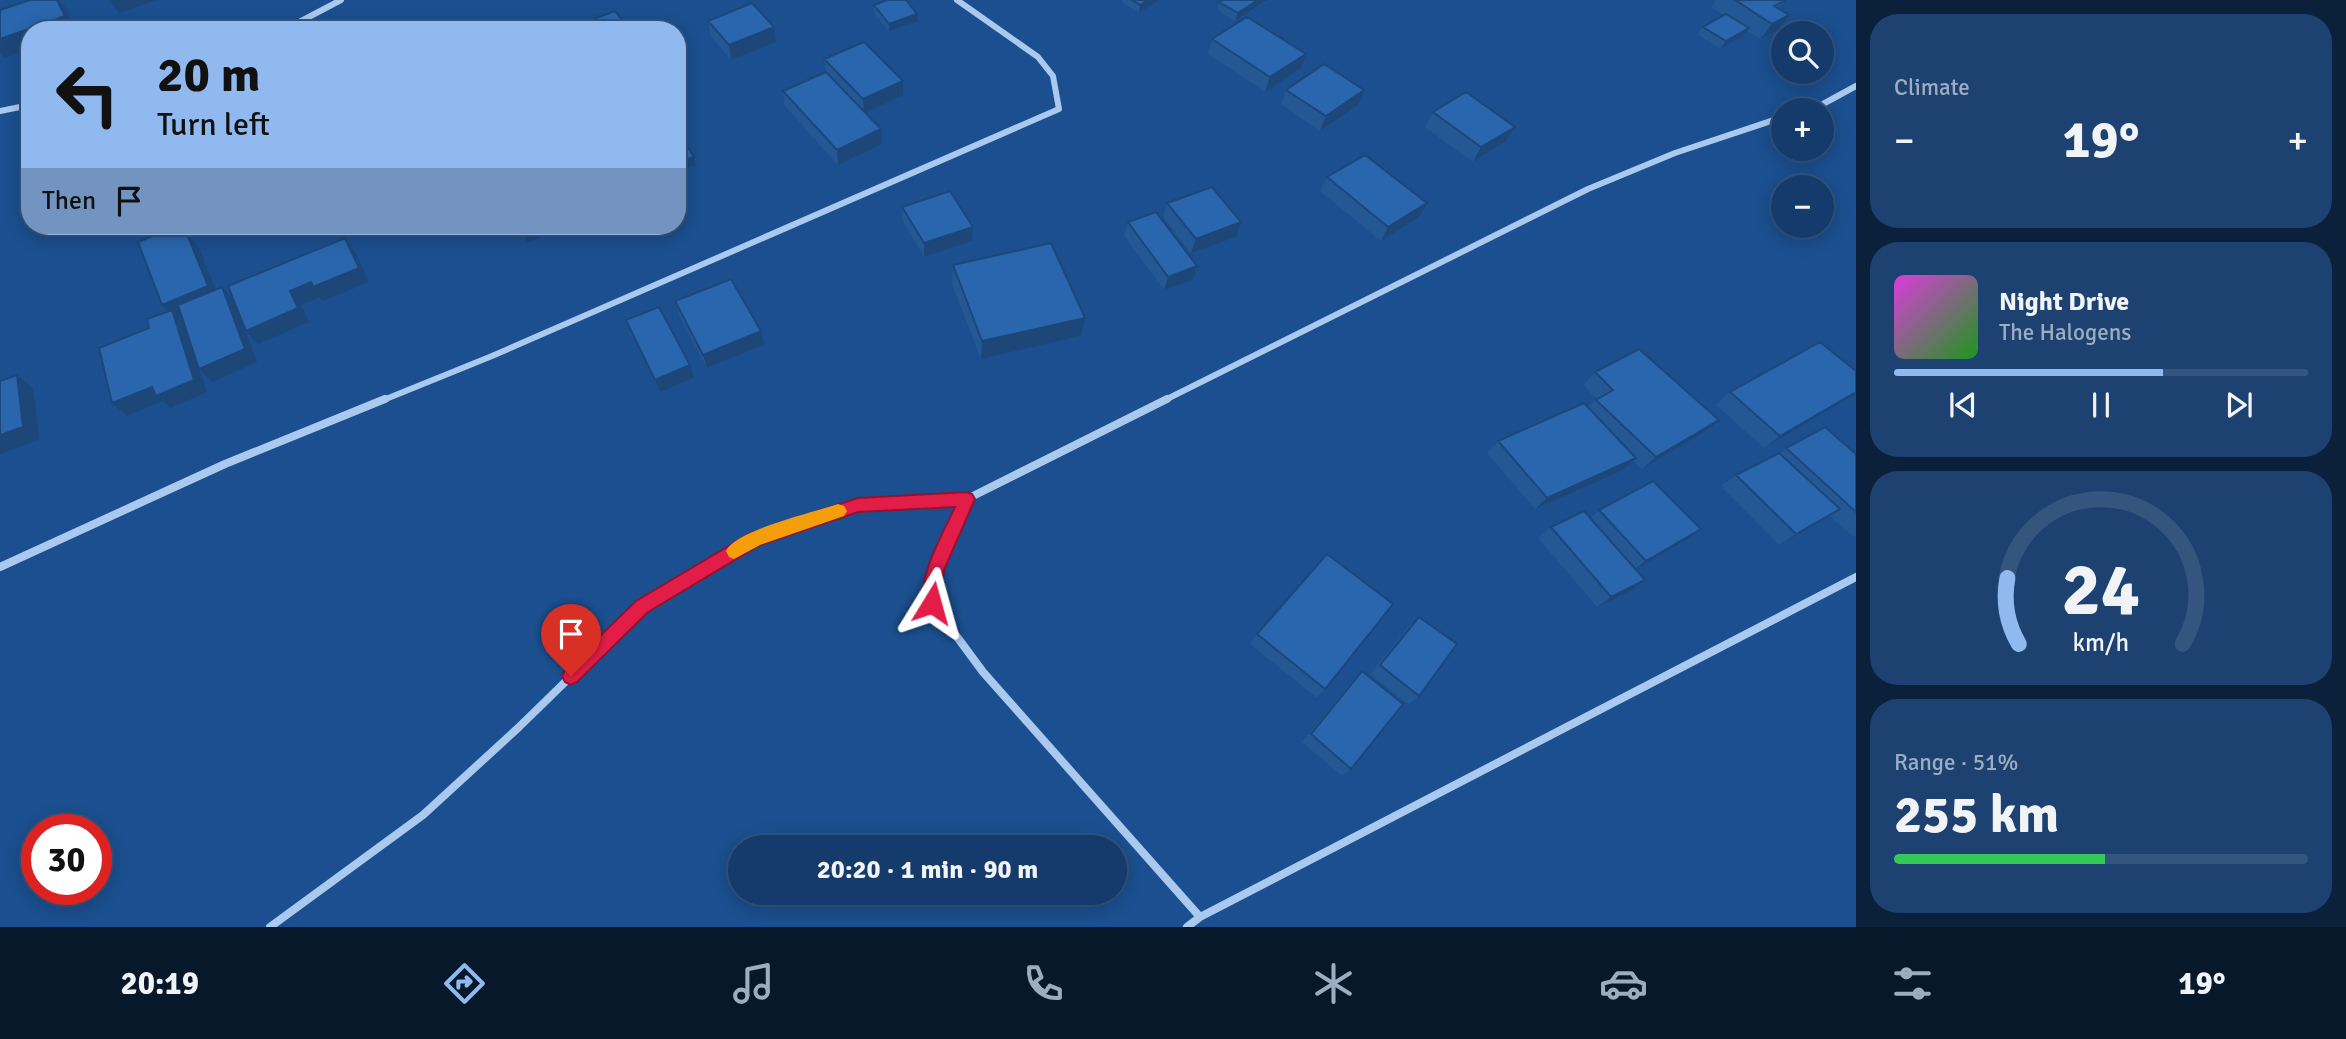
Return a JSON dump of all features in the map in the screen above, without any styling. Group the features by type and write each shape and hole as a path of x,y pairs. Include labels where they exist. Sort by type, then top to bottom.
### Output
{"street":[{"path":"301,21 341,0"},
{"path":"0,567 225,464 505,351 1059,109 1053,76 1038,57 957,0"},
{"path":"1834,98 1856,86"},
{"path":"0,111 21,106"},
{"path":"270,927 423,815 518,728 642,607 755,539 858,505 967,499 1588,189 1675,153 1771,121"},
{"path":"967,499 935,570 932,603 983,672 1200,917"},
{"path":"1186,927 1200,917 1856,577"}],"building":[{"path":"30,0 57,0 65,16 51,21 21,21 21,32 0,39 0,10"},
{"path":"887,0 906,0 917,14 889,24 874,5"},
{"path":"1132,0 1148,0 1140,5"},
{"path":"1258,0 1238,13 1219,2"},
{"path":"1735,0 1784,1 1774,6 1789,15 1778,21 1771,21 1771,23"},
{"path":"752,3 774,27 729,45 708,21"},
{"path":"615,11 622,21 595,21 594,19"},
{"path":"1726,14 1749,28 1726,41 1703,27"},
{"path":"1247,17 1306,54 1270,77 1212,39"},
{"path":"864,42 903,81 863,99 824,59"},
{"path":"1324,64 1364,90 1326,116 1286,90"},
{"path":"826,72 881,129 837,150 783,91"},
{"path":"1466,92 1515,127 1481,147 1433,112"},
{"path":"686,145 694,157 686,160"},
{"path":"1365,155 1427,203 1388,227 1327,177"},
{"path":"1212,187 1241,222 1196,239 1167,203"},
{"path":"950,191 973,227 924,243 902,207"},
{"path":"1156,212 1197,266 1168,277 1128,222"},
{"path":"155,235 187,235 208,286 162,305 138,242"},
{"path":"345,238 359,268 313,287 311,282 290,291 298,308 246,331 228,286"},
{"path":"1051,243 1085,318 982,341 953,265"},
{"path":"731,279 761,331 703,355 675,301"},
{"path":"222,287 245,349 199,369 178,305"},
{"path":"659,307 690,365 655,380 626,320"},
{"path":"172,310 194,380 156,396 152,387 112,403 99,348 149,328 147,319"},
{"path":"1820,342 1856,371 1856,392 1780,436 1730,392"},
{"path":"1639,349 1719,420 1656,457 1596,400 1613,390 1595,372"},
{"path":"17,375 23,427 0,435 0,381"},
{"path":"1584,403 1636,458 1547,498 1498,441"},
{"path":"1825,427 1856,454 1856,512 1786,448"},
{"path":"1779,453 1840,509 1796,534 1736,475"},
{"path":"1653,481 1701,529 1646,561 1599,510"},
{"path":"1584,511 1645,580 1611,597 1551,527"},
{"path":"1327,554 1393,604 1325,689 1257,634"},
{"path":"1419,617 1457,644 1419,696 1380,665"},
{"path":"1362,671 1403,704 1351,769 1311,734"}],"slow traffic":[{"path":"734,551 755,539 838,511"}],"route":[{"path":"571,676 642,607 755,539 858,505 967,499 935,570 932,603"}]}
